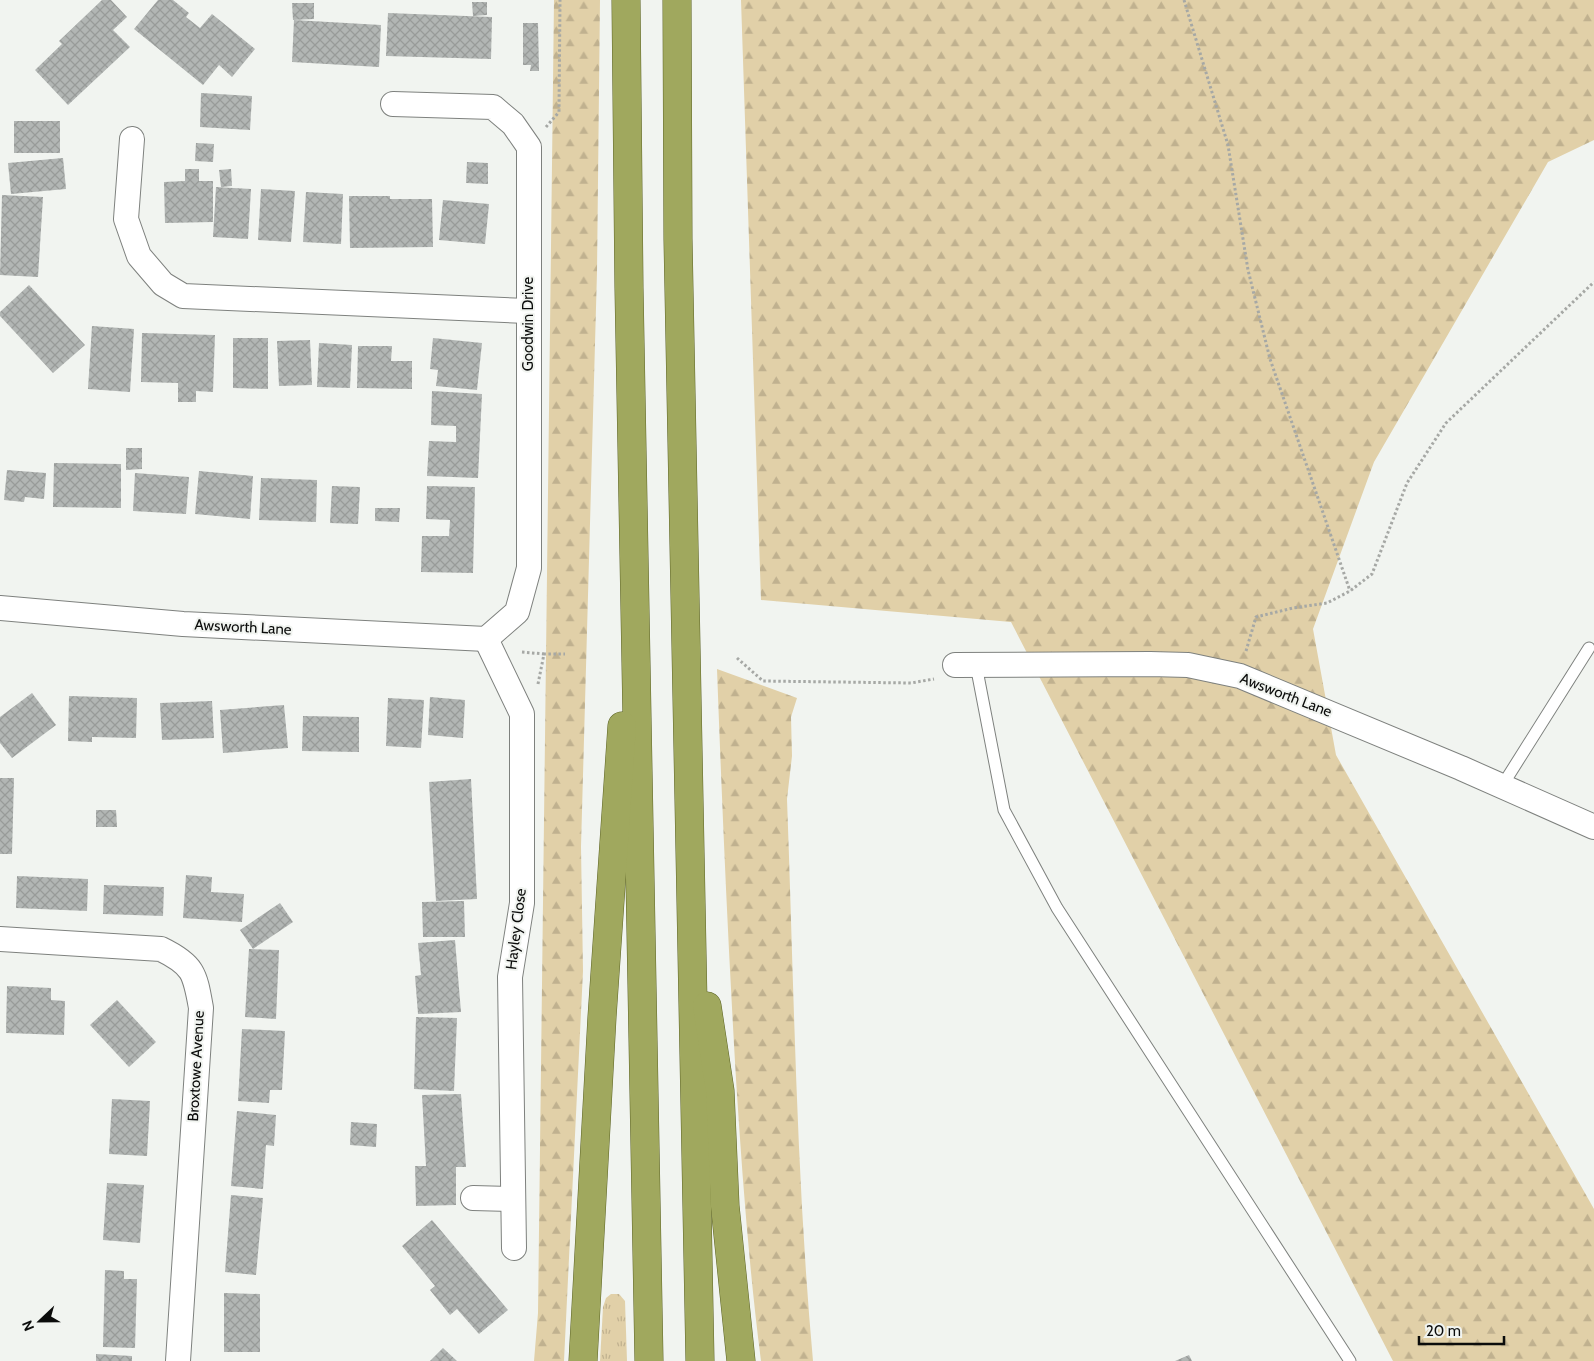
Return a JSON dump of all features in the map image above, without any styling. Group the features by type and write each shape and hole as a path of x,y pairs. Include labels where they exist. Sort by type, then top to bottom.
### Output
{"highway":[{"path":"626,0 649,1361"},
{"path":"677,0 678,238 700,1361"},
{"path":"584,1361 602,1017 635,566"},
{"path":"691,906 720,1091 725,1206 741,1361"}],"street":[{"path":"393,104 493,107 513,124 529,147"},
{"path":"132,138 126,219 140,256 163,284 183,296 527,311"},
{"name":"Goodwin Drive","path":"486,638 516,612 529,568 527,311 529,147"},
{"name":"Awsworth Lane","path":"0,608 183,624 486,638"},
{"name":"Hayley Close","path":"486,638 522,714 522,903 510,977 514,1248"},
{"name":"Awsworth Lane","path":"966,665 1188,665 1240,676 1305,701 1594,827"},
{"name":"Broxtowe Avenue","path":"0,940 161,949 181,959 195,977 201,1008 178,1361"},
{"path":"473,1198 513,1198"}],"lane":[{"path":"1502,786 1589,648"},
{"path":"966,665 1004,810 1057,908 1350,1361"}],"path":[{"path":"529,147 559,112 560,0"},
{"path":"1184,0 1228,145 1248,270 1270,359 1350,591"},
{"path":"1240,676 1256,617 1293,608 1327,603 1350,591 1372,574 1407,483 1446,423 1594,282"},
{"path":"522,714 532,713 544,654 565,654"},
{"path":"737,658 762,681 911,683 954,676 966,665"}],"green space":[{"path":"554,0 600,0 597,272 581,847 583,971 564,1361 534,1361 538,1313"},
{"path":"741,0 1594,0 1594,140 1548,162 1374,462 1313,629 1336,755 1594,1209 1594,1361 1393,1361 1011,622 761,600"},
{"path":"717,669 797,698 791,717 792,756 787,799 799,1150 813,1361 761,1361 746,1220 736,1079"},
{"path":"611,1294 619,1294 625,1301 627,1361 600,1361 603,1307 606,1298"}],"building":[{"path":"102,0 111,0 127,17 113,30 130,47 68,105 35,70 62,44 59,41"},
{"path":"158,0 173,0 189,13 186,17 200,28 212,14 255,49 232,77 219,65 203,85 134,29"},
{"path":"472,2 487,2 487,15 473,16"},
{"path":"292,3 314,3 314,19 293,20"},
{"path":"388,13 492,17 491,59 386,56"},
{"path":"294,20 381,25 379,67 292,62"},
{"path":"523,23 538,23 539,71 530,71 531,65 523,65"},
{"path":"201,93 252,96 250,130 200,127"},
{"path":"14,121 60,121 60,153 14,153"},
{"path":"196,143 214,144 213,162 195,161"},
{"path":"63,158 66,189 11,194 8,163"},
{"path":"467,162 488,163 488,184 466,183"},
{"path":"185,169 199,169 199,181 213,181 213,222 165,223 164,182 185,181"},
{"path":"231,169 232,186 221,187 219,170"},
{"path":"216,187 251,189 248,239 213,237"},
{"path":"261,189 295,191 291,242 258,240"},
{"path":"306,192 343,194 341,244 303,242"},
{"path":"2,195 43,197 38,277 0,275"},
{"path":"349,196 390,196 390,199 432,199 433,247 350,248"},
{"path":"443,200 489,204 485,244 439,240"},
{"path":"29,285 85,345 53,373 0,316 0,312"},
{"path":"92,326 134,329 130,392 88,389"},
{"path":"142,333 215,335 213,392 196,391 196,402 178,402 178,383 141,382"},
{"path":"233,338 268,338 268,389 233,388"},
{"path":"433,338 482,343 477,390 436,386 438,370 430,369"},
{"path":"310,340 312,385 279,386 277,341"},
{"path":"319,343 352,345 350,388 317,387"},
{"path":"358,346 392,346 391,361 412,361 412,389 357,388"},
{"path":"432,391 482,394 478,478 427,476 429,441 456,442 456,426 431,425"},
{"path":"126,448 142,448 142,469 126,470"},
{"path":"54,463 121,464 121,508 53,507"},
{"path":"7,470 46,473 44,499 25,497 24,502 4,500"},
{"path":"199,471 253,476 250,519 195,514"},
{"path":"135,473 189,477 186,514 133,511"},
{"path":"261,478 317,480 316,522 259,520"},
{"path":"332,486 360,487 358,524 330,523"},
{"path":"427,486 475,487 473,573 421,572 422,536 449,536 450,520 426,519"},
{"path":"375,508 400,508 399,522 375,521"},
{"path":"32,693 56,725 12,758 0,743 0,717"},
{"path":"69,696 137,698 136,738 92,737 92,742 68,741"},
{"path":"430,697 465,700 463,738 428,735"},
{"path":"388,698 424,700 421,748 386,746"},
{"path":"212,701 214,738 162,740 160,703"},
{"path":"284,705 288,748 223,753 220,710"},
{"path":"303,716 359,717 359,752 302,751"},
{"path":"0,778 14,778 12,854 0,854"},
{"path":"471,779 477,899 436,901 429,782"},
{"path":"96,810 116,810 117,827 96,827"},
{"path":"186,875 212,877 211,892 244,894 242,922 183,918"},
{"path":"17,876 88,879 87,911 16,908"},
{"path":"104,885 164,887 163,916 103,914"},
{"path":"464,901 465,937 423,937 422,902"},
{"path":"280,903 293,922 253,949 240,930"},
{"path":"455,940 461,1012 418,1014 415,976 421,975 418,943"},
{"path":"249,949 279,950 276,1019 245,1017"},
{"path":"7,986 51,988 51,1000 65,1001 64,1035 6,1033"},
{"path":"117,1000 156,1042 129,1067 90,1025"},
{"path":"416,1017 457,1018 454,1091 414,1089"},
{"path":"242,1029 285,1031 282,1090 270,1090 269,1103 238,1101"},
{"path":"461,1094 466,1167 456,1167 456,1205 416,1206 415,1166 426,1166 422,1095"},
{"path":"112,1099 150,1101 147,1156 109,1154"},
{"path":"237,1111 276,1115 274,1146 266,1145 263,1189 231,1186"},
{"path":"351,1122 377,1124 376,1147 350,1145"},
{"path":"107,1183 144,1185 140,1243 103,1240"},
{"path":"231,1195 263,1198 256,1275 225,1272"},
{"path":"432,1220 508,1310 479,1334 457,1309 450,1315 430,1290 435,1286 402,1246"},
{"path":"105,1270 124,1271 124,1279 137,1279 135,1348 103,1347"},
{"path":"224,1293 260,1294 260,1352 224,1352"},
{"path":"443,1348 457,1361 430,1361"},
{"path":"96,1354 132,1356 132,1361 96,1361"},
{"path":"1189,1355 1192,1361 1175,1361"}]}
